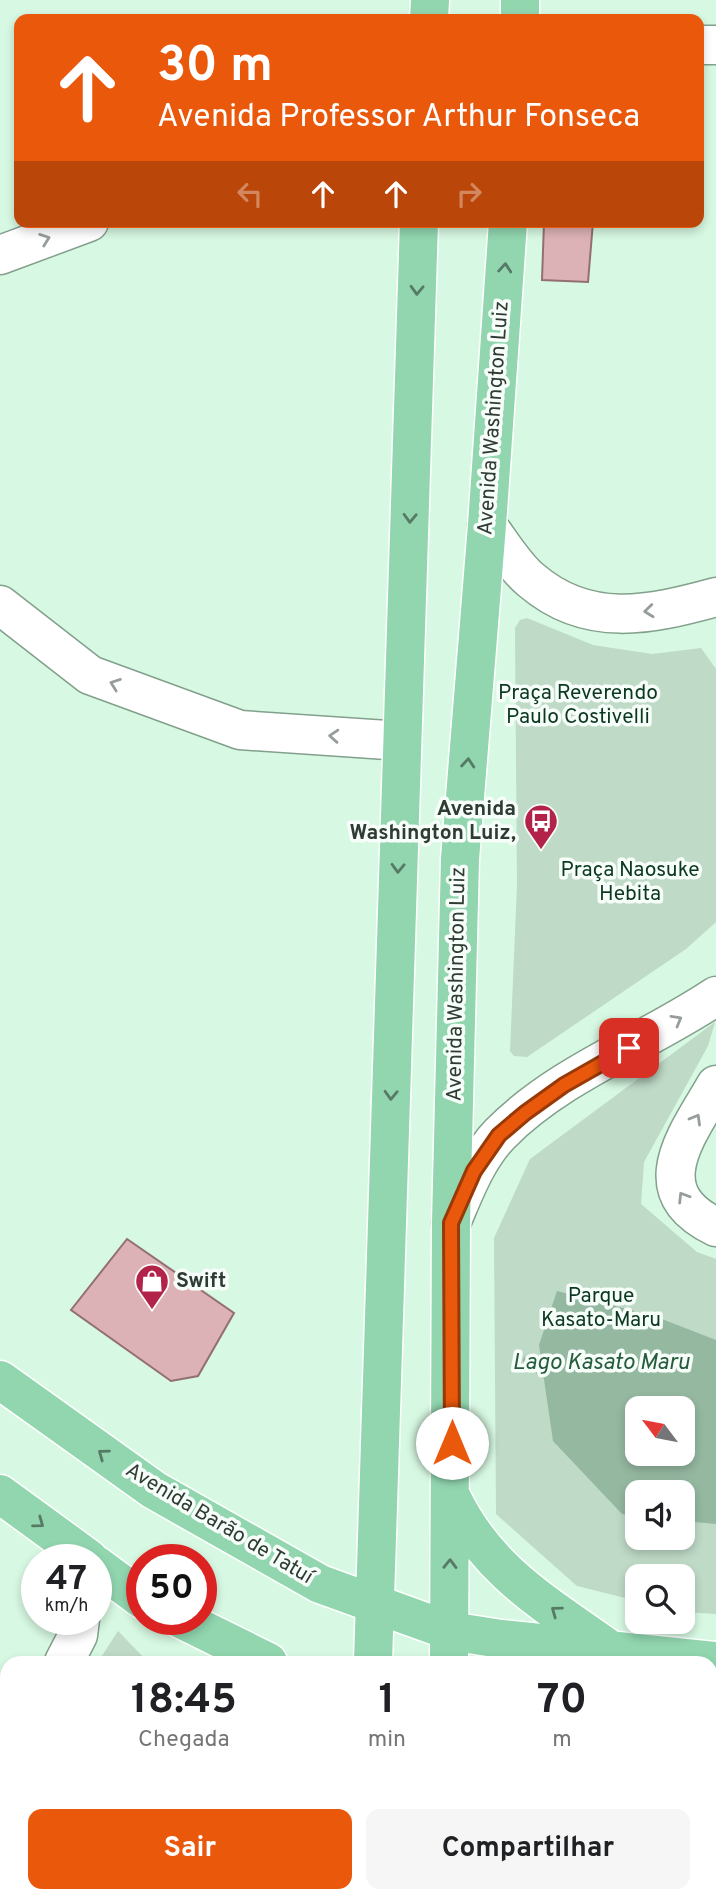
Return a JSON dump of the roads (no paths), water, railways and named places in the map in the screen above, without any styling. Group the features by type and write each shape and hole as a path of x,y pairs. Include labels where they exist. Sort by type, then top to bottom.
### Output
{"main road":[{"path":"373,1656 419,228"},
{"name":"Avenida Washington Luiz","path":"450,1647 451,1223 460,859 508,228"},
{"name":"Avenida Barão de Tatuí","path":"0,1380 154,1490 320,1584 376,1604 450,1647 611,1651 664,1656"},
{"path":"0,1494 66,1544"},
{"path":"452,1498 464,1523 492,1561 611,1651"},
{"path":"183,1635 208,1656"},
{"path":"213,1635 256,1656"}],"street":[{"path":"0,256 73,228"},
{"path":"487,525 531,580 559,601 577,608 604,615 667,610 716,597"},
{"path":"0,605 90,676 240,730 402,741"},
{"path":"451,1223 474,1171 499,1135 564,1085 716,996"},
{"path":"716,1085 677,1153 675,1184 699,1219 716,1227"},
{"path":"67,1656 78,1635"}],"water":[{"name":"Lago Kasato Maru","path":"557,1291 654,1316 716,1340 716,1524 695,1522 695,1480 625,1480 625,1514 622,1514 553,1441 539,1345"}],"waterway":[{"path":"530,1361 557,1379"}],"place":[{"name":"Avenida Washington Luiz,","path":"541,851"},
{"name":"Swift","path":"152,1311"}],"park label":[{"name":"Praça Reverendo Paulo Costivelli","path":"578,705"},
{"name":"Praça Naosuke Hebita","path":"630,882"},
{"name":"Parque Kasato-Maru","path":"601,1308"}]}
